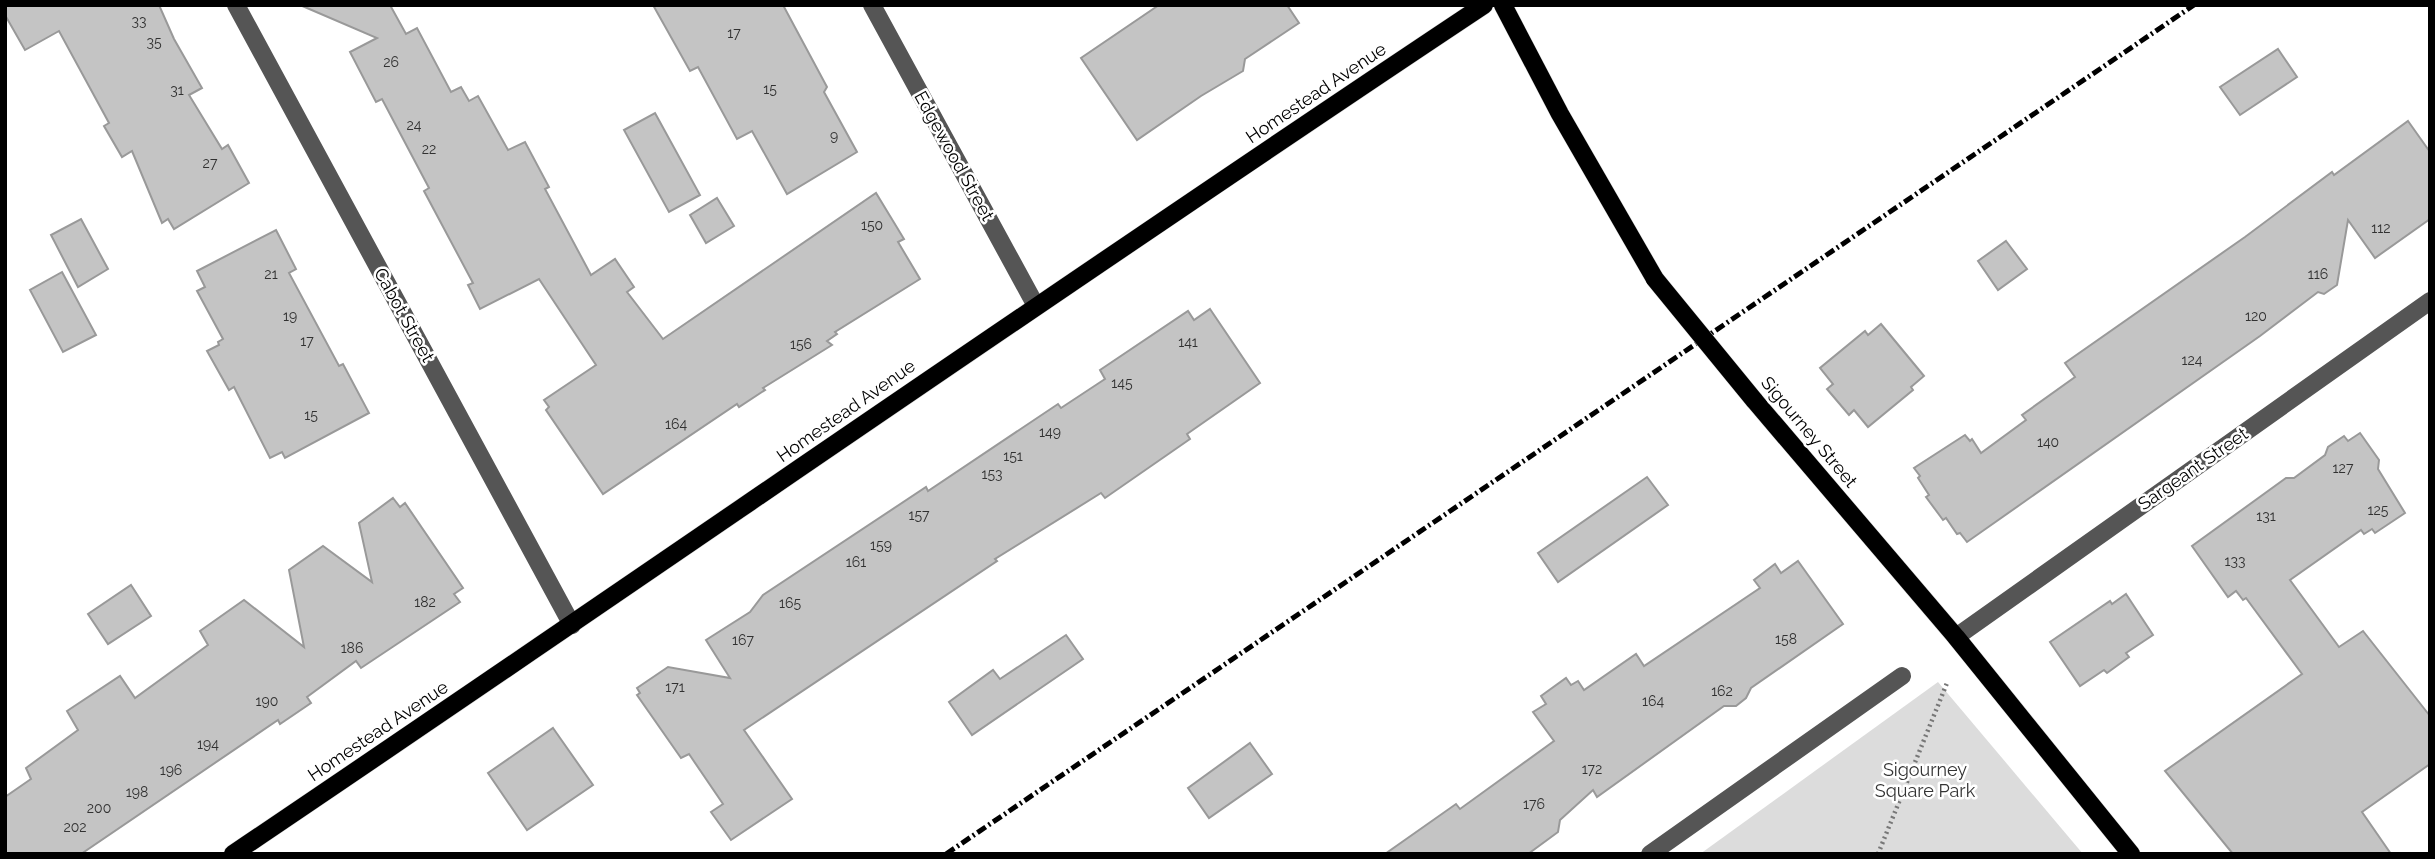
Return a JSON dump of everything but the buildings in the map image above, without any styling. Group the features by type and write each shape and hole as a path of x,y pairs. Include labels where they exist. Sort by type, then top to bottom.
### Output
{"main road":[{"name":"Homestead Avenue","path":"233,854 1036,306 1485,5"},
{"name":"Sigourney Street","path":"1503,5 1572,136 1655,279 1956,637 2131,854"}],"street":[{"name":"Cabot Street","path":"236,5 572,625"},
{"name":"Edgewood Street","path":"872,5 1036,306"},
{"name":"Sargeant Street","path":"1956,637 2430,301"},
{"path":"1650,854 1902,676"}],"path":[{"path":"1878,854 1947,683"}],"green space":[{"name":"Sigourney Square Park","path":"1938,682 2083,854 1700,854"}],"railway":[{"path":"946,854 2194,5"}]}
